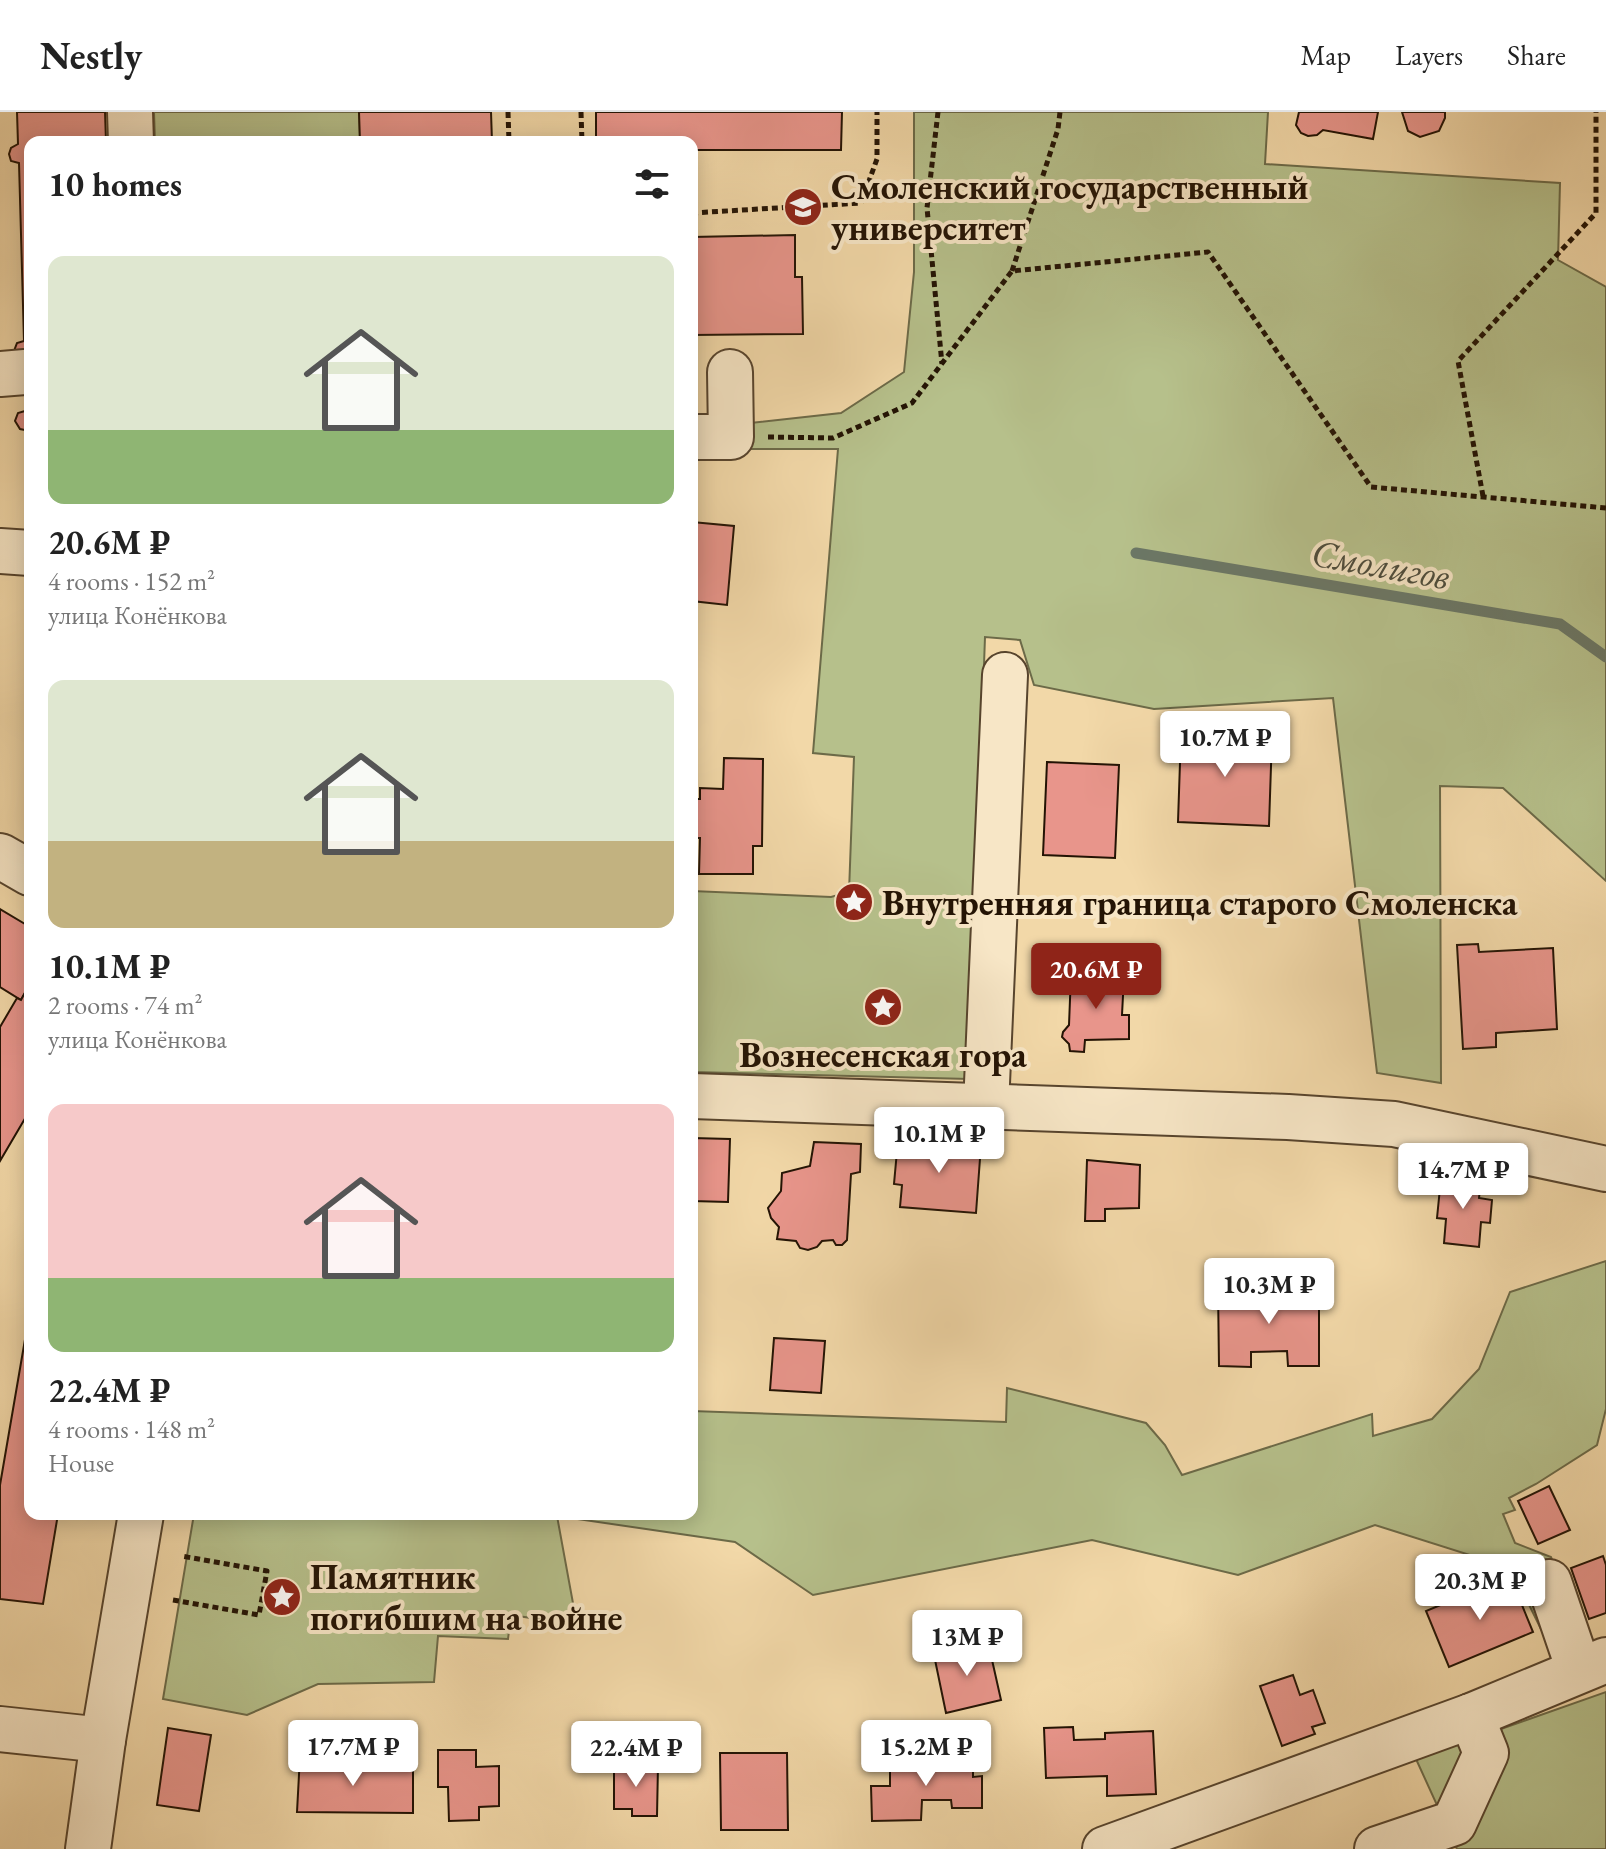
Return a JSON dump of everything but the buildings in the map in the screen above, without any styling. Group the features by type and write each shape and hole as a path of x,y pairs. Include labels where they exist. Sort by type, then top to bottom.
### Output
{"street":[{"path":"130,112 131,136"},
{"path":"712,437 730,372"},
{"path":"0,551 24,553"},
{"path":"986,1106 1005,675"},
{"path":"0,856 24,870"},
{"path":"698,1096 1394,1124 1606,1169"},
{"path":"88,1849 140,1520"},
{"path":"1105,1849 1471,1716 1592,1665 1549,1582"},
{"path":"1377,1849 1454,1823 1486,1753 1471,1716"},
{"path":"0,1729 103,1740"}],"path":[{"path":"508,112 509,136"},
{"path":"581,112 582,136"},
{"path":"698,213 861,203 877,159 877,112"},
{"path":"938,112 927,208 942,364"},
{"path":"712,437 833,438 912,403 1012,271 1058,129 1060,112"},
{"path":"1483,496 1458,361 1596,213 1596,112"},
{"path":"1012,271 1208,252 1371,487 1606,508"},
{"path":"173,1600 259,1615 262,1601 267,1571 181,1556"}],"green space":[{"path":"154,112 359,112 360,136 155,136"},
{"path":"914,112 1268,112 1265,164 1560,183 1558,260 1606,287 1606,881 1503,788 1440,786 1441,1083 1377,1073 1333,698 1154,709 1034,685 1020,640 985,637 969,1079 698,1072 698,891 831,897 849,892 854,757 813,753 838,449 698,449 698,445 732,425 841,413 904,372 914,272"},
{"path":"1606,1261 1606,1409 1597,1445 1509,1498 1515,1510 1503,1514 1515,1543 1551,1557 1583,1639 1557,1662 1511,1568 1375,1525 1238,1575 1092,1540 813,1595 735,1542 584,1520 698,1520 698,1411 1006,1422 1007,1388 1146,1423 1165,1445 1182,1475 1372,1414 1373,1436 1432,1419 1479,1369 1510,1292"},
{"path":"193,1520 558,1520 577,1625 511,1615 508,1639 438,1636 434,1682 318,1684 247,1715 163,1699"},
{"path":"1606,1692 1606,1849 1457,1849 1416,1759"}],"waterway":[{"name":"Смолигов","path":"1136,553 1560,624 1606,657"}],"place":[{"name":"Смоленский государственный университет","path":"803,207"},
{"name":"Внутренняя граница старого Смоленска","path":"854,902"},
{"name":"Вознесенская гора","path":"883,1007"},
{"name":"Памятник погибшим на войне","path":"282,1597"}]}
